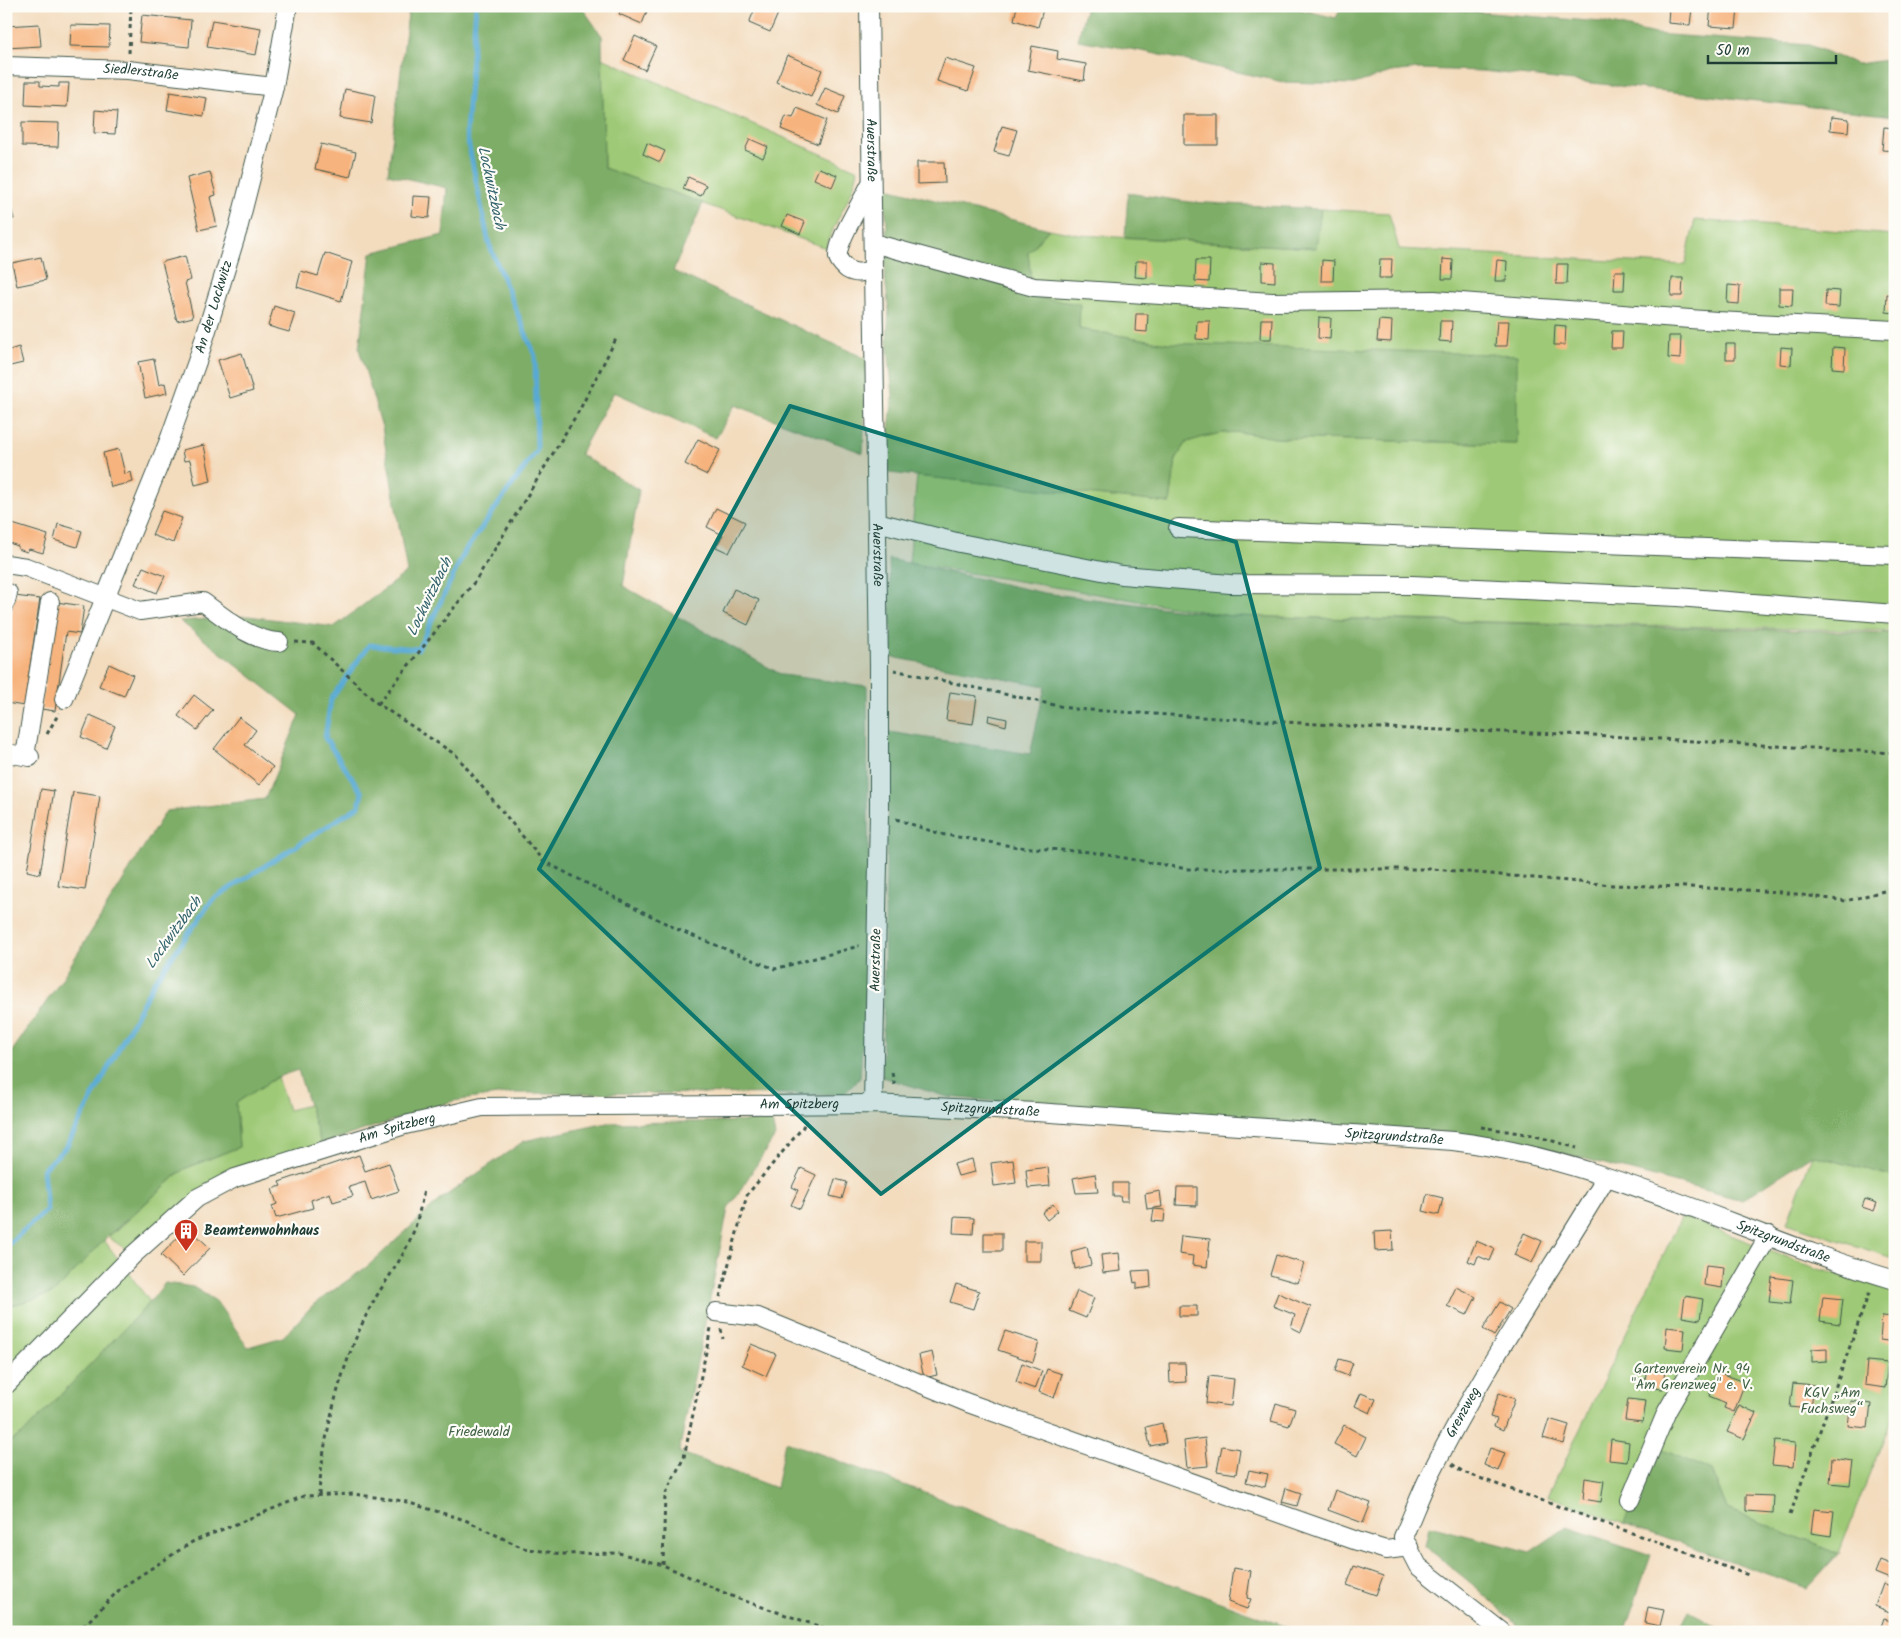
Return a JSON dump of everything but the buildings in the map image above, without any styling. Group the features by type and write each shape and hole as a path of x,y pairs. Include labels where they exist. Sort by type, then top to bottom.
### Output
{"street":[{"name":"An der Lockwitz","path":"64,700 104,597 168,443 199,356 238,229 274,87 288,6"},
{"name":"Auerstraße","path":"868,6 879,666 879,814 873,1104"},
{"name":"Siedlerstraße","path":"6,66 128,70 274,87"},
{"path":"872,182 840,244 838,257 843,266 853,272 861,273 873,269"},
{"path":"873,243 1034,287 1272,302 1434,300 1717,321 1895,330"},
{"path":"877,522 960,544 1122,575 1230,584 1412,585 1667,596 1895,614"},
{"path":"1178,528 1895,555"},
{"path":"6,564 26,567 140,611 203,602 231,622 266,642 279,642"},
{"path":"6,753 28,756 50,602"},
{"name":"Am Spitzberg","path":"6,1385 133,1255 197,1198 235,1178 405,1125 482,1107 873,1104"},
{"name":"Spitzgrundstraße","path":"873,1104 1036,1112 1453,1141 1533,1154 1895,1280"},
{"name":"Grenzweg","path":"1408,1547 1404,1537 1440,1456 1523,1309 1558,1259 1606,1178"},
{"path":"1630,1500 1667,1411 1769,1235"},
{"path":"716,1312 758,1317 968,1402 1357,1541 1386,1550 1408,1547 1418,1566 1502,1632"}],"path":[{"path":"128,70 131,6"},
{"path":"378,704 476,580 580,409 617,337"},
{"path":"279,642 313,643 378,704 456,755 543,861 681,931 775,969 876,941"},
{"path":"879,666 1073,709 1382,728 1592,735 1895,752"},
{"path":"28,756 62,709 64,700"},
{"path":"879,814 940,834 1018,847 1091,852 1187,870 1433,869 1613,885 1690,886 1781,892 1846,901 1895,888"},
{"path":"663,1565 665,1495 684,1457 706,1343 747,1195 803,1127 809,1105"},
{"path":"319,1495 325,1442 340,1388 371,1306 408,1244 418,1218 424,1190"},
{"path":"1790,1515 1876,1274"},
{"path":"716,1312 723,1338"},
{"path":"1440,1456 1463,1472 1751,1576"},
{"path":"78,1632 121,1588 192,1542 304,1496 354,1494 402,1501 464,1520 523,1548 562,1554 619,1553 663,1565 736,1598 836,1632"}],"highlighted area":[{"path":"790,406 1236,542 1320,868 881,1194 539,869"}],"green space":[{"path":"409,6 581,6 602,36 604,168 703,203 673,271 867,359 863,453 735,405 716,438 614,392 580,454 639,490 623,586 782,675 867,686 869,939 860,1078 844,1094 513,1093 453,1101 321,1144 298,1070 277,1077 236,1103 239,1147 184,1169 107,1237 54,1293 6,1307 6,1060 60,982 166,811 265,799 300,715 180,621 248,616 334,627 407,572 382,427 359,349 371,253 443,235 447,188 388,174"},
{"path":"1086,6 1286,6 1336,18 1342,6 1439,6 1440,9 1602,22 1655,34 1809,45 1857,64 1895,59 1895,116 1482,71 1419,69 1391,72 1354,84 1283,82 1147,52 1078,40"},
{"path":"602,58 858,170 852,190 826,248 604,168"},
{"path":"883,187 1049,229 1028,253 1033,297 1080,304 1079,329 1167,343 1517,355 1517,444 1275,438 1231,432 1221,433 1187,442 1176,459 1170,503 889,473 889,430 893,395 887,339 889,310 885,278 887,225"},
{"path":"1128,193 1189,202 1321,209 1316,248 1125,237"},
{"path":"1321,209 1389,213 1399,249 1685,265 1695,220 1895,235 1895,631 1231,616 909,563 917,476 1170,503 1176,459 1187,442 1221,433 1231,432 1275,438 1517,444 1167,343 1079,329 1079,304 1033,298 1028,253 1049,229 1080,235 1315,248"},
{"path":"889,559 1044,593 1231,616 1895,633 1895,1177 1812,1155 1742,1200 1517,1141 1453,1133 1076,1108 948,1097 882,1077 889,732 1030,754 1045,686 892,657"},
{"path":"277,1077 288,1110 309,1105 321,1144 219,1178 127,1250 108,1237 184,1169 239,1147 236,1103"},
{"name":"Friedewald","path":"772,1121 775,1136 728,1209 679,1452 776,1488 785,1441 1301,1632 6,1632 6,1444 24,1433 150,1302 165,1283 193,1287 216,1301 248,1347 283,1337 314,1304 368,1266 441,1199 524,1141 607,1123"},
{"path":"1812,1155 1895,1177 1895,1259 1787,1223"},
{"path":"1682,1216 1815,1268 1895,1290 1895,1410 1838,1554 1727,1509 1712,1471 1656,1448 1624,1524 1548,1496"},
{"path":"104,1240 150,1302 24,1433 6,1444 6,1307 54,1293"},
{"path":"1656,1447 1712,1471 1727,1509 1838,1554 1807,1588 1624,1524"},
{"path":"1429,1526 1530,1552 1567,1527 1651,1555 1624,1632 1524,1632 1477,1588 1425,1546"},
{"path":"1689,1611 1728,1632 1678,1632"}],"waterway":[{"name":"Lockwitzbach","path":"6,1246 47,1210 43,1169 66,1147 154,982 213,899 359,806 362,793 325,738 331,699 369,645 418,649 465,551 537,450 535,356 489,244 466,132 476,6"}],"place":[{"name":"Beamtenwohnhaus","path":"186,1252"}],"park label":[{"name":"Gartenverein Nr. 94 \"Am Grenzweg\" e. V.","path":"1692,1378"},
{"name":"KGV „Am Fuchsweg“","path":"1832,1402"}]}
